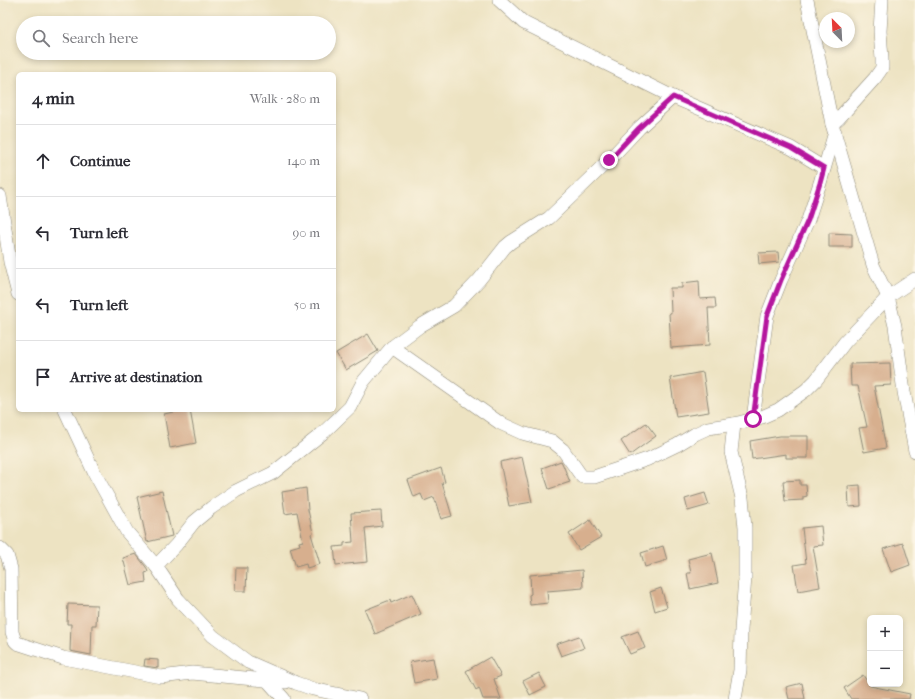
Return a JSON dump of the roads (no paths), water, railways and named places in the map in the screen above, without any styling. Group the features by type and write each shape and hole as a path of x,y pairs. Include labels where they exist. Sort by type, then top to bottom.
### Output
{"street":[{"path":"499,0 524,23 673,97 791,148 824,168"},
{"path":"807,0 834,128 873,265 888,297 895,326 904,392 915,451"},
{"path":"753,419 767,316 781,280 808,220 820,183 834,128 846,111 882,68 880,31 882,0"},
{"path":"156,566 176,545 194,522 211,508 236,491 273,473 324,432 350,407 363,382 392,347 420,326 454,306 479,280 505,247 549,218 609,160 639,128 673,97"},
{"path":"0,196 10,262 16,286"},
{"path":"392,347 500,423 522,433 552,441 563,450 582,477 594,477 648,459 708,428 734,424 762,417 778,410 806,390 816,380 845,342 888,297 915,279"},
{"path":"66,412 94,472 127,532 156,566 178,599 213,636 248,662 268,680 284,699"},
{"path":"734,424 731,452 732,464 742,498 746,527 740,670 735,699"},
{"path":"0,548 7,555 11,569 12,632 17,643 63,658 161,677 192,673 296,683"},
{"path":"248,662 313,689 360,699"}]}
